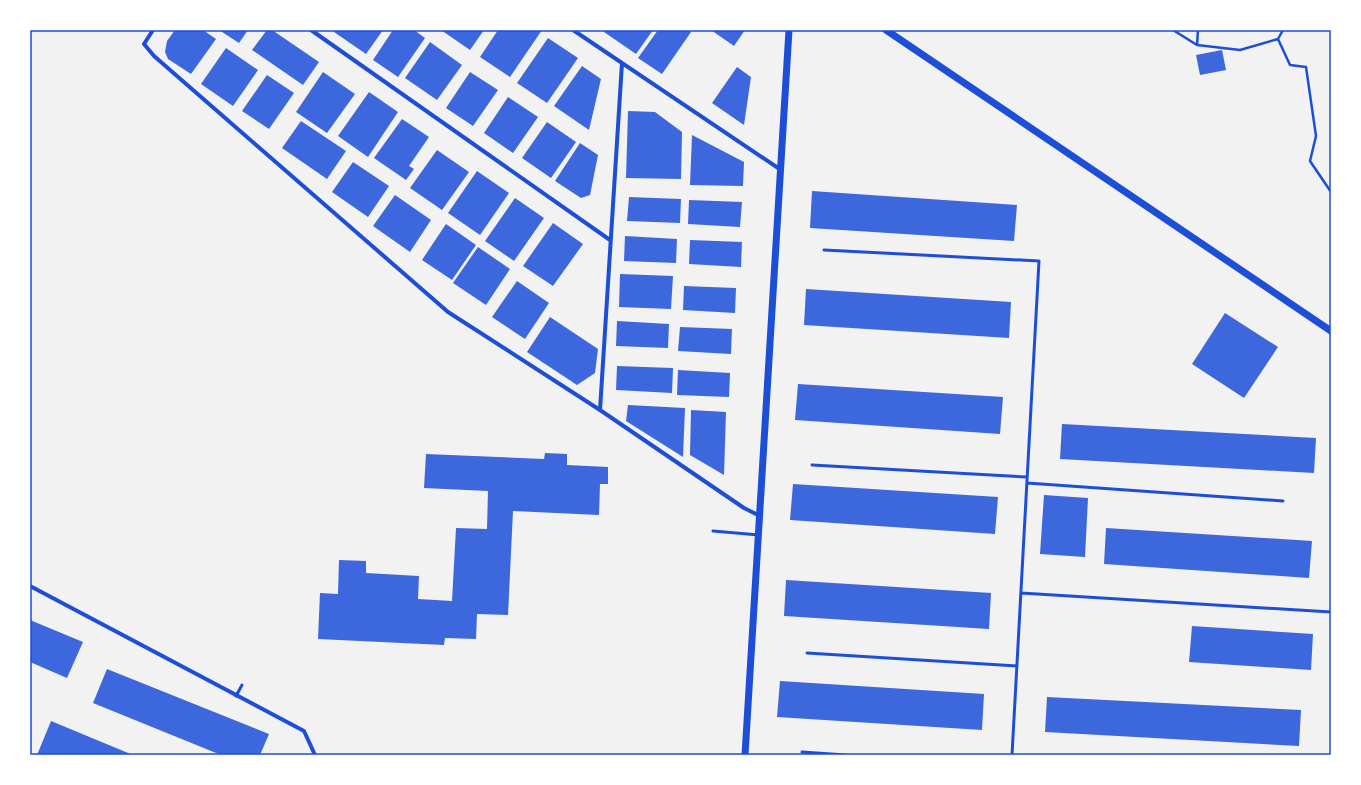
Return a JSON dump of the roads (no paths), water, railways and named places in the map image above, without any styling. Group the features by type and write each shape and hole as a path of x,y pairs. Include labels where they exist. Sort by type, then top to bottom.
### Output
{"street":[{"path":"153,30 144,44 154,56 448,312 600,410 744,508 760,516"},
{"path":"311,30 610,240"},
{"path":"573,30 780,170"},
{"path":"745,755 789,30"},
{"path":"886,30 1331,330"},
{"path":"600,410 622,63"},
{"path":"30,586 304,731 315,755"}],"lane":[{"path":"824,250 1039,261 1012,755"},
{"path":"812,465 1027,477"},
{"path":"1026,483 1283,501"},
{"path":"713,531 758,534"},
{"path":"1021,593 1331,612"},
{"path":"807,653 1017,666"},
{"path":"236,696 242,685"},
{"path":"802,752 846,755"}]}
